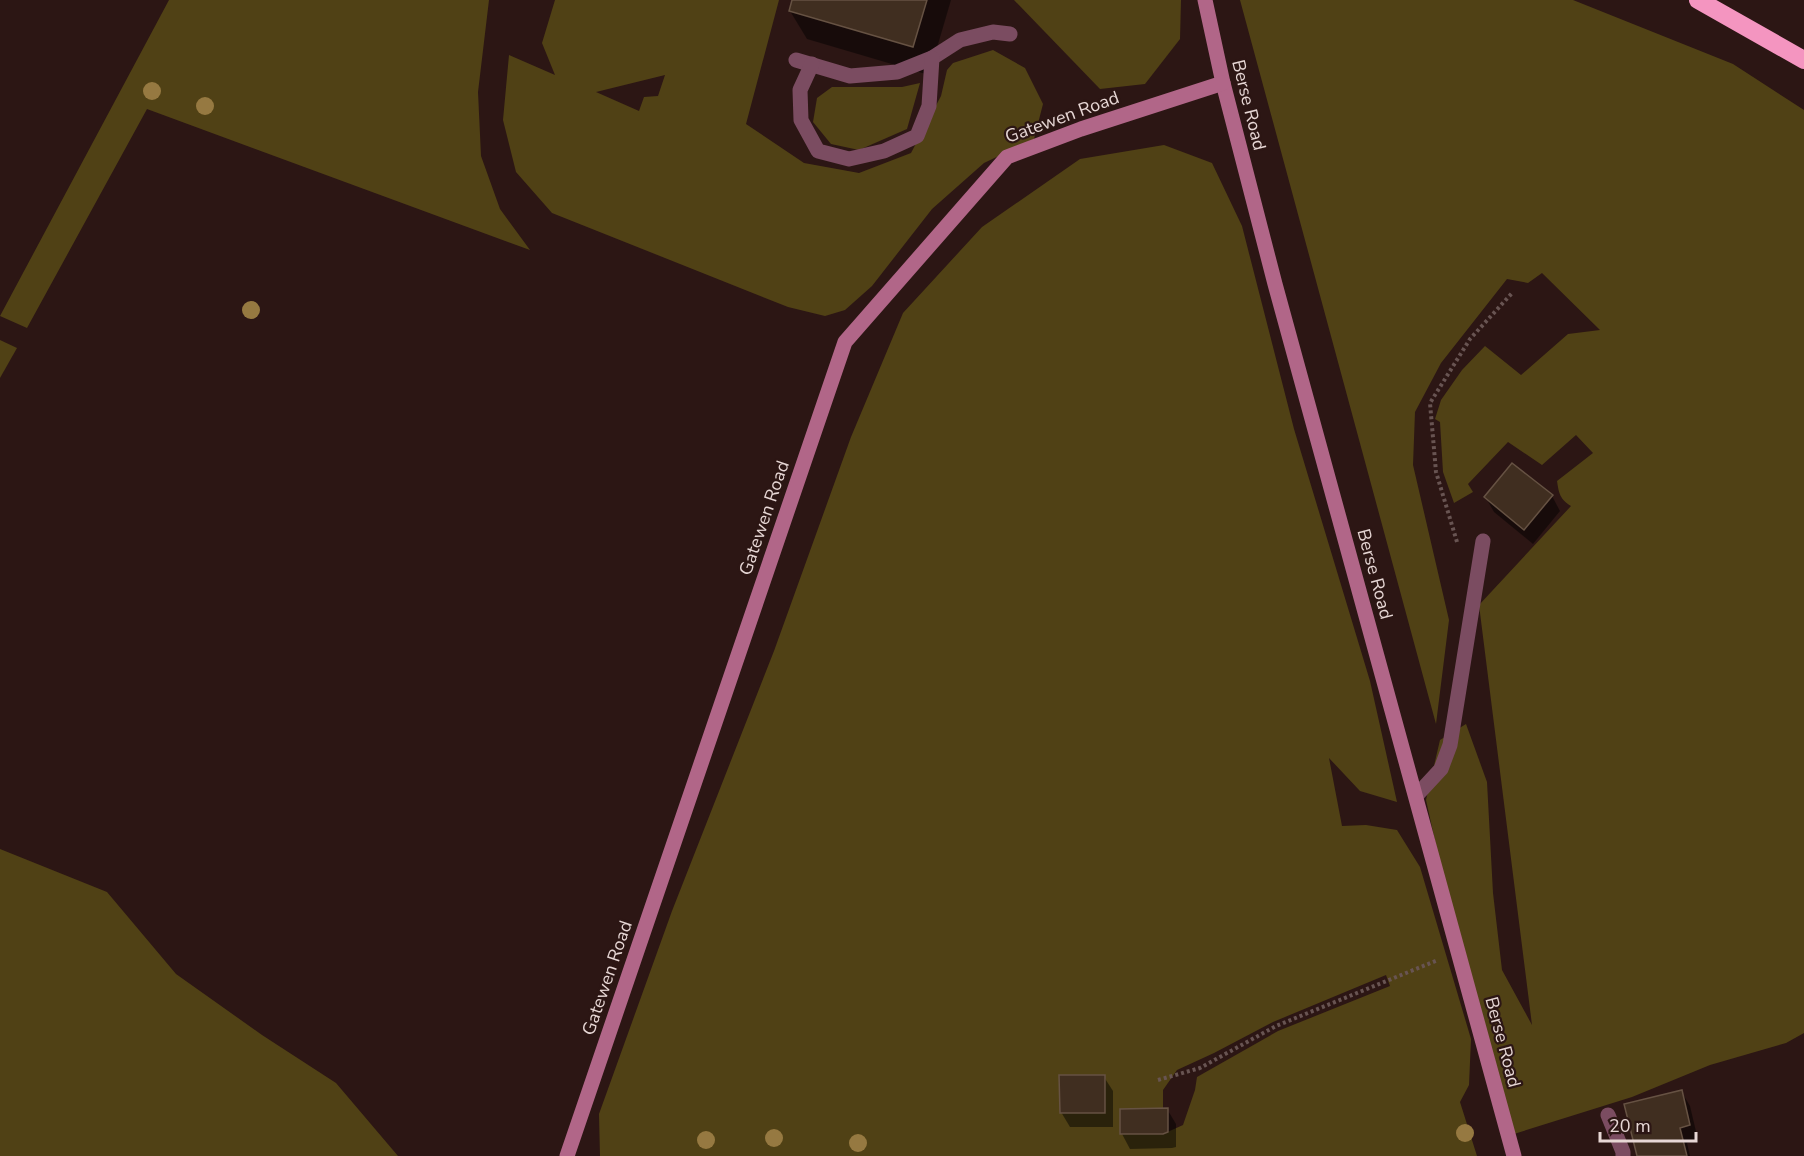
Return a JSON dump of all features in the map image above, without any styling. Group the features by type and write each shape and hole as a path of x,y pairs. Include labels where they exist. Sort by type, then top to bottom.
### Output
{"highway":[{"path":"1698,0 1804,60"}],"main road":[{"name":"Berse Road","path":"1205,0 1223,82 1278,296 1514,1156"},
{"name":"Gatewen Road","path":"567,1156 845,342 1007,157 1081,129 1223,82"}],"lane":[{"path":"796,60 850,76 897,72 932,58 960,40 993,32 1010,34"},
{"path":"812,64 800,90 801,120 818,151 849,159 884,151 918,136 929,106 932,58"},
{"path":"1416,796 1441,769 1450,745 1483,541"},
{"path":"1608,1115 1623,1156"}],"path":[{"path":"1460,552 1436,472 1430,403 1470,339 1513,292"},
{"path":"1158,1080 1200,1068 1276,1026 1458,951"}],"shaded area":[{"path":"169,0 489,0 478,92 481,156 500,209 530,250 147,109 27,328 0,316"},
{"path":"555,0 779,0 746,124 804,163 859,173 911,153 941,96 947,70 953,63 993,50 1025,68 1043,104 1034,139 984,163 932,209 872,286 845,310 825,316 788,307 552,213 516,172 503,120 509,55 555,75 542,43","holes":["665,75 658,96 644,97 639,111 596,92"]},
{"path":"1014,0 1181,0 1180,39 1145,84 1100,89"},
{"path":"1240,0 1573,0 1733,64 1804,110 1804,1033 1786,1043 1710,1065 1632,1097 1514,1134 1445,886 1426,800 1440,740 1466,724 1487,782 1493,893 1502,970 1532,1025 1479,605 1571,506 1561,496 1557,481 1593,453 1576,435 1542,465 1508,442 1468,484 1473,492 1454,503 1443,472 1440,422 1435,419 1441,400 1462,370 1485,346 1521,375 1568,334 1600,330 1542,273 1528,283 1507,279 1441,363 1415,412 1413,465 1449,620 1436,724"},
{"path":"920,83 907,129 859,150 831,144 813,122 817,98 832,87 902,87"},
{"path":"1164,145 1212,163 1242,226 1294,429 1370,681 1397,802 1360,791 1329,758 1342,826 1366,825 1397,830 1420,867 1471,1039 1469,1085 1460,1102 1477,1156 600,1156 599,1114 672,911 774,651 851,437 903,313 982,227 1080,159","holes":["1386,975 1390,986 1278,1031 1197,1077 1183,1125 1163,1134 1120,1134 1120,1109 1163,1108 1163,1090 1177,1070 1273,1022"]},
{"path":"0,340 17,348 0,378"},
{"path":"0,849 107,892 176,974 262,1035 336,1083 398,1156 0,1156"}],"building":[{"path":"792,0 927,0 913,47 789,11"},
{"path":"1512,463 1553,495 1524,530 1484,497"},
{"path":"1059,1075 1105,1075 1105,1113 1060,1113"},
{"path":"1682,1090 1690,1125 1680,1128 1687,1156 1637,1156 1624,1104"},
{"path":"1168,1108 1168,1132 1120,1134 1120,1109"}]}
